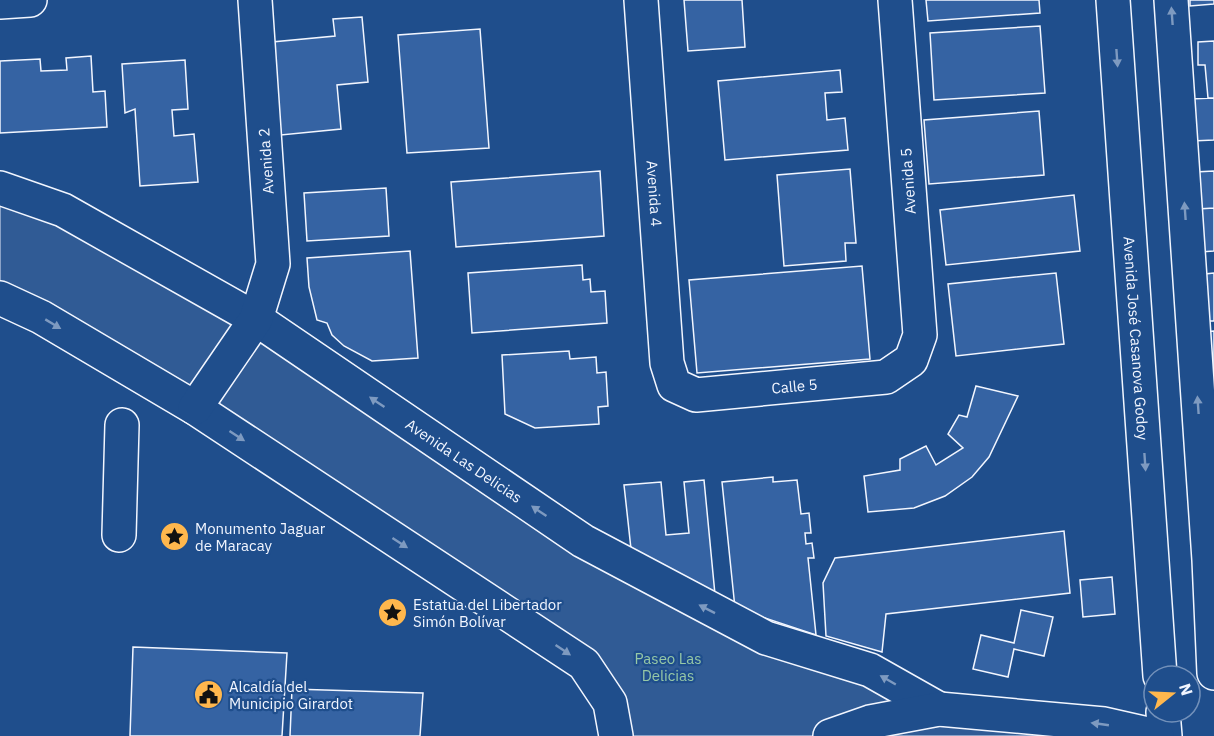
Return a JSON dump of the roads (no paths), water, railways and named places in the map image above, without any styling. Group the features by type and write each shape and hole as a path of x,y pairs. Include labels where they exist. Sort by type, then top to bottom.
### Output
{"street":[{"path":"0,2 30,0"},
{"name":"Avenida 2","path":"195,408 256,319 273,264 255,0"},
{"name":"Avenida 4","path":"641,0 667,363 674,386"},
{"name":"Avenida 5","path":"895,0 920,334 911,360"},
{"name":"Avenida José Casanova Godoy","path":"1113,0 1159,664"},
{"path":"1171,0 1211,560 1214,673"},
{"name":"Avenida Las Delicias","path":"0,188 63,210 256,319 583,541 678,594 766,638 870,670 939,709"},
{"path":"0,298 41,317 195,408 584,664 610,703 616,736"},
{"name":"Calle 5","path":"674,386 696,396 886,377 911,360"},
{"path":"119,535 122,425"},
{"name":"Avenida Las Delicias","path":"830,736 870,722 939,709 1104,724 1157,736"}],"place":[{"name":"Monumento Jaguar de Maracay","path":"174,537"},
{"name":"Estatua del Libertador Simón Bolívar","path":"392,613"},
{"name":"Alcaldía del Municipio Girardot","path":"208,695"}],"park label":[{"name":"Paseo Las Delicias","path":"668,666"}]}
